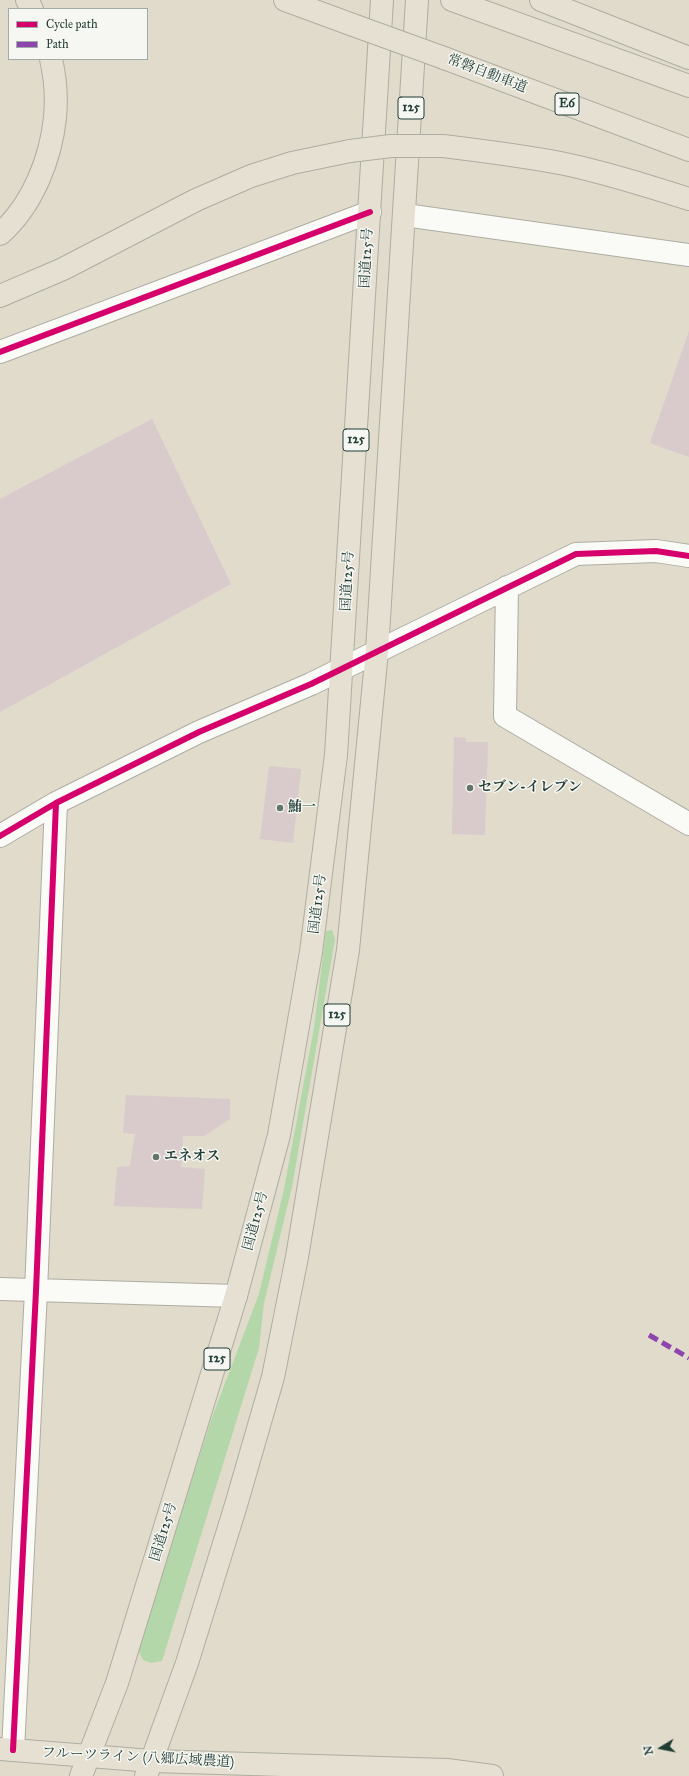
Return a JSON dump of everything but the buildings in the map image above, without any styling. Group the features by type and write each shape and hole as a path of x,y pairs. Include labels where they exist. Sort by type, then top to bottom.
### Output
{"main road":[{"name":"常磐自動車道","path":"285,0 689,150"},
{"name":"国道125号","path":"81,1776 117,1683 236,1296 279,1135 311,952 334,776 343,668 382,0"},
{"name":"125","path":"149,1769 191,1648 236,1505 273,1376 298,1249 348,950 377,651 405,215 417,0"},
{"path":"452,0 689,86"},
{"path":"541,0 689,58"},
{"path":"0,234 19,213 33,192 52,141 56,116 54,78 51,60"},
{"path":"0,296 63,269 196,200 251,176 292,163 350,151 391,146 444,146 511,155 566,164 689,199"},
{"name":"フルーツライン (八郷広域農道)","path":"6,1750 89,1756 149,1769 447,1770 492,1776"}],"street":[{"path":"0,352 370,212"},
{"path":"405,215 689,255"},
{"path":"0,836 56,803 199,732 311,684 576,554 656,551 689,556"},
{"path":"507,587 504,716 689,824"},
{"path":"6,1750 36,1292 56,803"},
{"path":"0,1289 36,1292 236,1296"}],"green space":[{"path":"332,930 335,939 292,1187 264,1303 259,1348 162,1661 151,1663 143,1660 138,1650 211,1420 259,1294 284,1189 314,1028 326,931"}],"marked path":[{"path":"649,1335 689,1358"}],"cycle path":[{"path":"0,352 370,212"},
{"path":"0,836 56,803 199,732 311,684 576,554 656,551 689,556"},
{"path":"13,1750 36,1291 56,803"}],"place":[{"name":"セブン-イレブン","path":"470,788"},
{"name":"鮪一","path":"280,808"},
{"name":"エネオス","path":"156,1157"}]}
